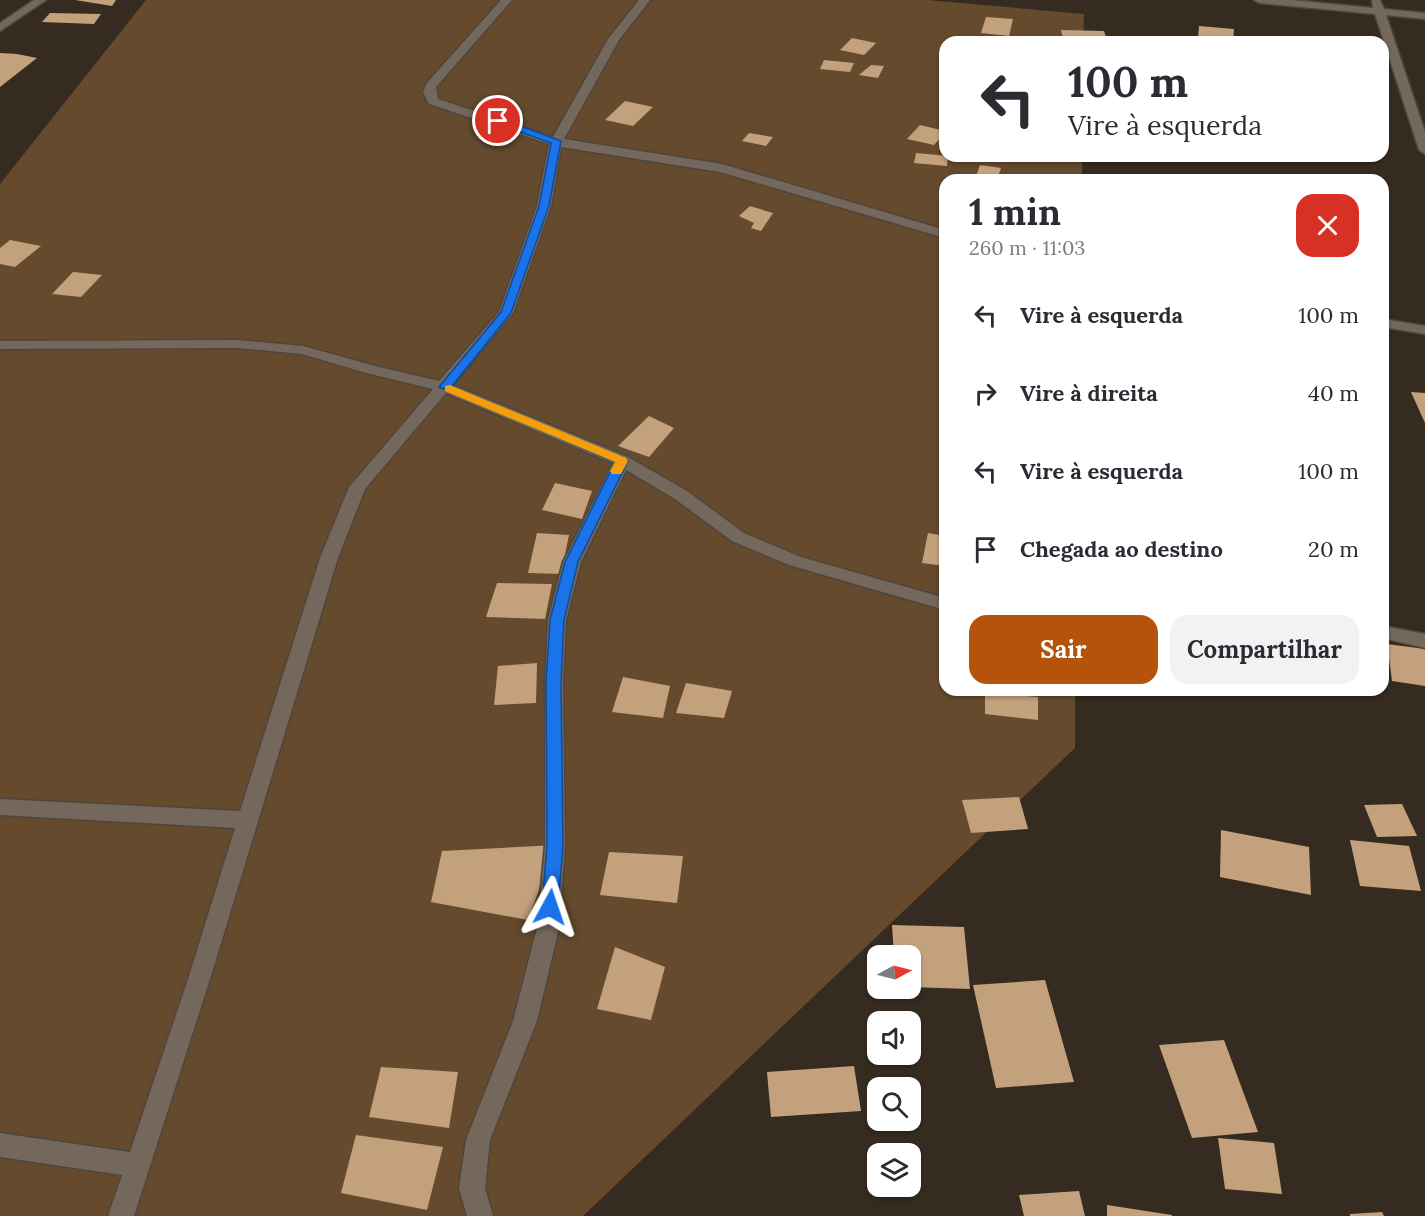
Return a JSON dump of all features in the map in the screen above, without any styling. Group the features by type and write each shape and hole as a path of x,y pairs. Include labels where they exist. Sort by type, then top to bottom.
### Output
{"street":[{"path":"0,28 41,0"},
{"path":"507,0 430,86 429,92 433,101 556,141 722,168 939,232"},
{"path":"121,1216 200,976 305,631 329,558 357,487 506,313 544,206 556,141 614,39 645,0"},
{"path":"1259,0 1377,5 1425,16"},
{"path":"1377,5 1387,36"},
{"path":"1389,41 1425,150"},
{"path":"1389,323 1425,330"},
{"path":"0,345 238,344 303,350 371,370 445,387 622,461 681,495 738,537 795,561 939,602"},
{"path":"480,1216 472,1188 478,1140 525,1021 548,928 555,845 554,682 557,620 572,562 622,461"},
{"path":"1389,633 1425,641"},
{"path":"0,807 247,820"},
{"path":"0,1145 138,1164"}],"shaded area":[{"path":"146,0 927,0 1084,14 1083,36 939,36 939,162 1082,162 1082,174 939,174 939,696 1075,696 1075,748 583,1216 0,1216 0,184"}],"building":[{"path":"75,0 116,0 112,6"},
{"path":"50,13 101,14 94,24 42,22"},
{"path":"986,17 1013,19 1009,36 981,33"},
{"path":"1199,26 1234,29 1233,36 1198,36"},
{"path":"1061,30 1104,31 1106,36 1062,36"},
{"path":"852,38 876,43 864,55 840,50"},
{"path":"0,53 17,54 37,58 0,87"},
{"path":"824,60 854,63 850,72 820,69"},
{"path":"871,65 884,66 878,78 859,75"},
{"path":"625,101 653,107 633,126 605,120"},
{"path":"920,125 939,130 939,140 934,145 907,139"},
{"path":"749,133 773,137 766,146 742,141"},
{"path":"916,153 939,155 939,162 947,162 947,166 914,163"},
{"path":"980,165 1001,168 999,174 977,174"},
{"path":"750,206 773,213 761,231 751,228 754,223 739,216"},
{"path":"10,240 41,246 15,267 0,264 0,248"},
{"path":"73,272 102,275 81,297 52,294"},
{"path":"1411,392 1425,393 1425,423"},
{"path":"649,416 674,428 649,457 618,446"},
{"path":"555,483 592,491 582,519 542,510"},
{"path":"537,533 569,535 561,574 528,573"},
{"path":"928,533 939,535 939,565 922,563"},
{"path":"497,583 552,584 545,619 486,617"},
{"path":"1389,644 1425,649 1425,686 1392,681"},
{"path":"537,663 536,703 494,705 498,666"},
{"path":"623,677 670,686 663,718 612,712"},
{"path":"686,683 732,691 724,718 676,713"},
{"path":"985,696 1038,697 1038,720 985,714"},
{"path":"1019,797 1028,829 971,833 962,800"},
{"path":"1402,804 1417,836 1377,837 1364,805"},
{"path":"1221,830 1309,847 1311,895 1220,877"},
{"path":"1350,840 1409,846 1421,891 1360,886"},
{"path":"555,845 528,920 431,902 442,851"},
{"path":"609,852 683,856 677,903 600,895"},
{"path":"892,925 964,927 970,989 921,987 921,945 893,945"},
{"path":"615,947 665,967 651,1020 597,1009"},
{"path":"1045,980 1074,1082 996,1088 973,985"},
{"path":"1224,1040 1258,1132 1192,1138 1159,1045"},
{"path":"854,1066 861,1111 771,1117 767,1072"},
{"path":"381,1067 458,1072 449,1128 369,1117"},
{"path":"356,1135 443,1147 427,1210 341,1193"},
{"path":"1218,1138 1274,1143 1282,1194 1225,1189"},
{"path":"1079,1191 1085,1216 1024,1216 1019,1195"},
{"path":"1107,1205 1172,1215 1172,1216 1107,1216"},
{"path":"1382,1212 1384,1216 1350,1216 1350,1214"}],"slow traffic":[{"path":"450,389 622,461 617,471"}],"route":[{"path":"498,121 556,141 544,206 506,313 445,387 622,461 572,562 557,620 554,682 555,845 550,907"}]}
